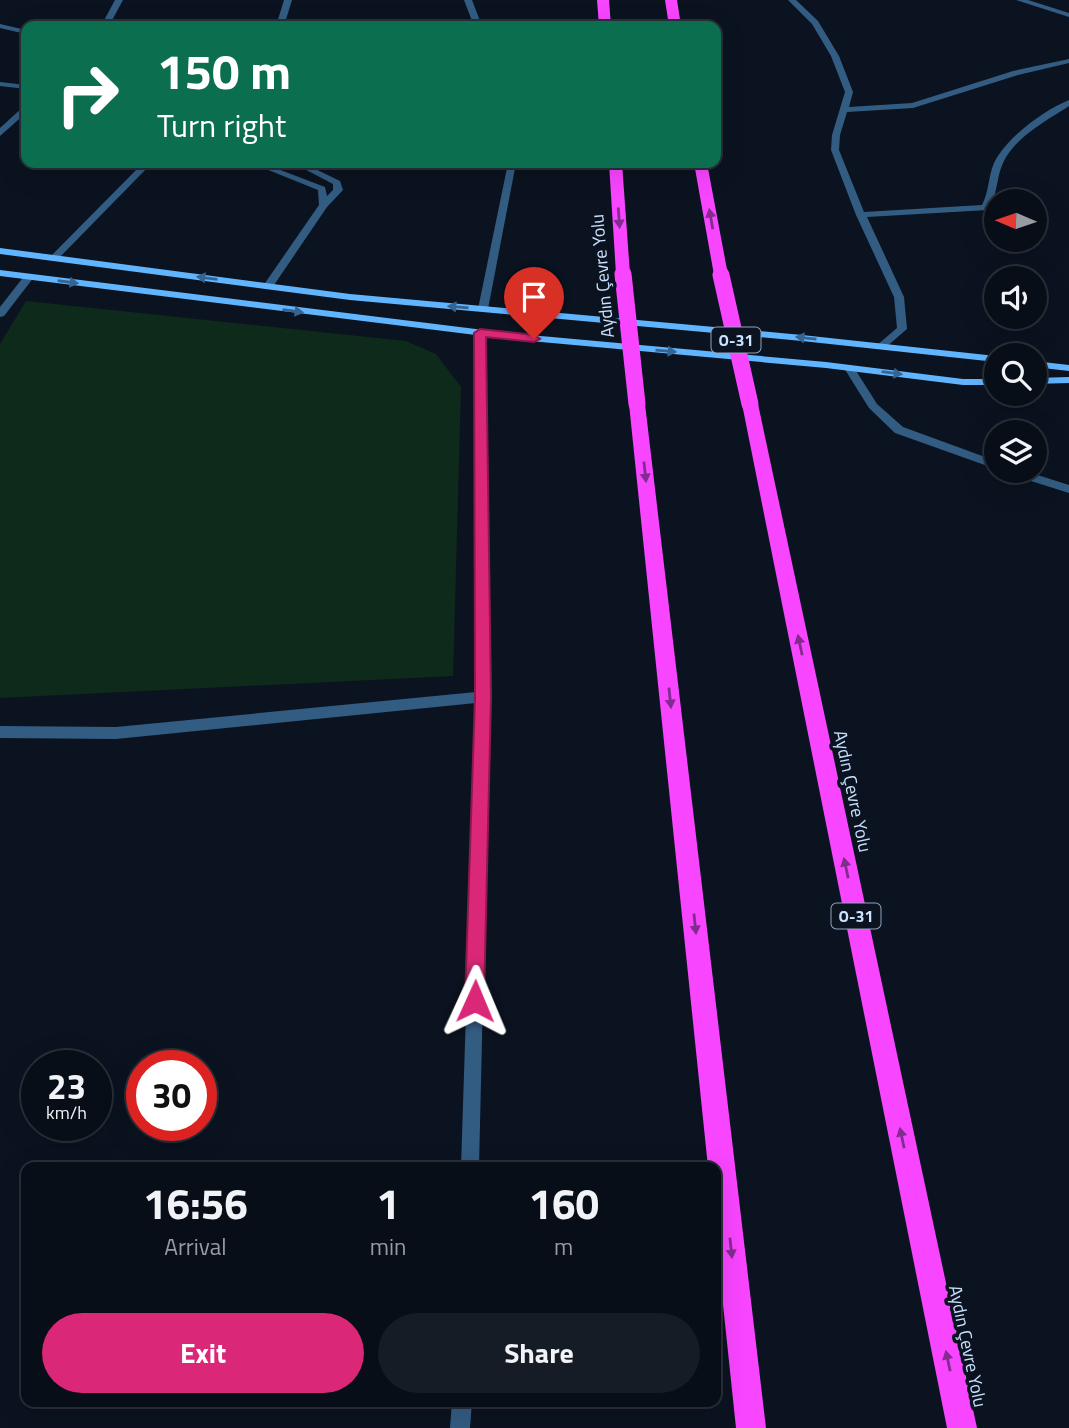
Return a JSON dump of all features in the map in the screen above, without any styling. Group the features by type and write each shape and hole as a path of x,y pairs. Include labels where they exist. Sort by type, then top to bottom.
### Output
{"highway":[{"path":"603,0 605,21"},
{"path":"671,0 674,21"},
{"name":"Aydın Çevre Yolu","path":"615,168 623,274 751,1428"},
{"name":"Aydın Çevre Yolu","path":"701,168 962,1428"}],"main road":[{"path":"0,251 268,286 984,358"},
{"path":"29,277 54,258"},
{"path":"0,273 480,333 984,382"},
{"path":"1047,365 1069,368"},
{"path":"1047,381 1069,380"}],"street":[{"path":"107,21 119,0"},
{"path":"282,21 288,0"},
{"path":"468,0 476,21"},
{"path":"792,0 815,23 835,56 849,92 836,135 835,150 860,215 899,297 902,329 881,346"},
{"path":"1020,0 1069,15"},
{"path":"0,26 21,31"},
{"path":"844,110 913,105 1016,72 1069,61"},
{"path":"0,84 21,86"},
{"path":"860,215 985,208 990,201 999,162 1029,127 1069,102"},
{"path":"0,133 21,114"},
{"path":"54,258 143,168"},
{"path":"268,168 322,189 324,205"},
{"path":"268,286 324,205 338,190 337,183 307,168"},
{"path":"483,309 511,168"},
{"path":"0,314 29,277"},
{"path":"470,1162 483,697 480,333"},
{"path":"849,368 873,406 899,430 984,461"},
{"path":"1047,482 1069,489"},
{"path":"0,732 116,733 483,697"},
{"path":"460,1428 461,1407"}],"green space":[{"path":"26,301 406,341 436,354 461,387 453,676 0,698 0,344"}],"route":[{"path":"475,1001 483,697 480,333 534,339"}]}
